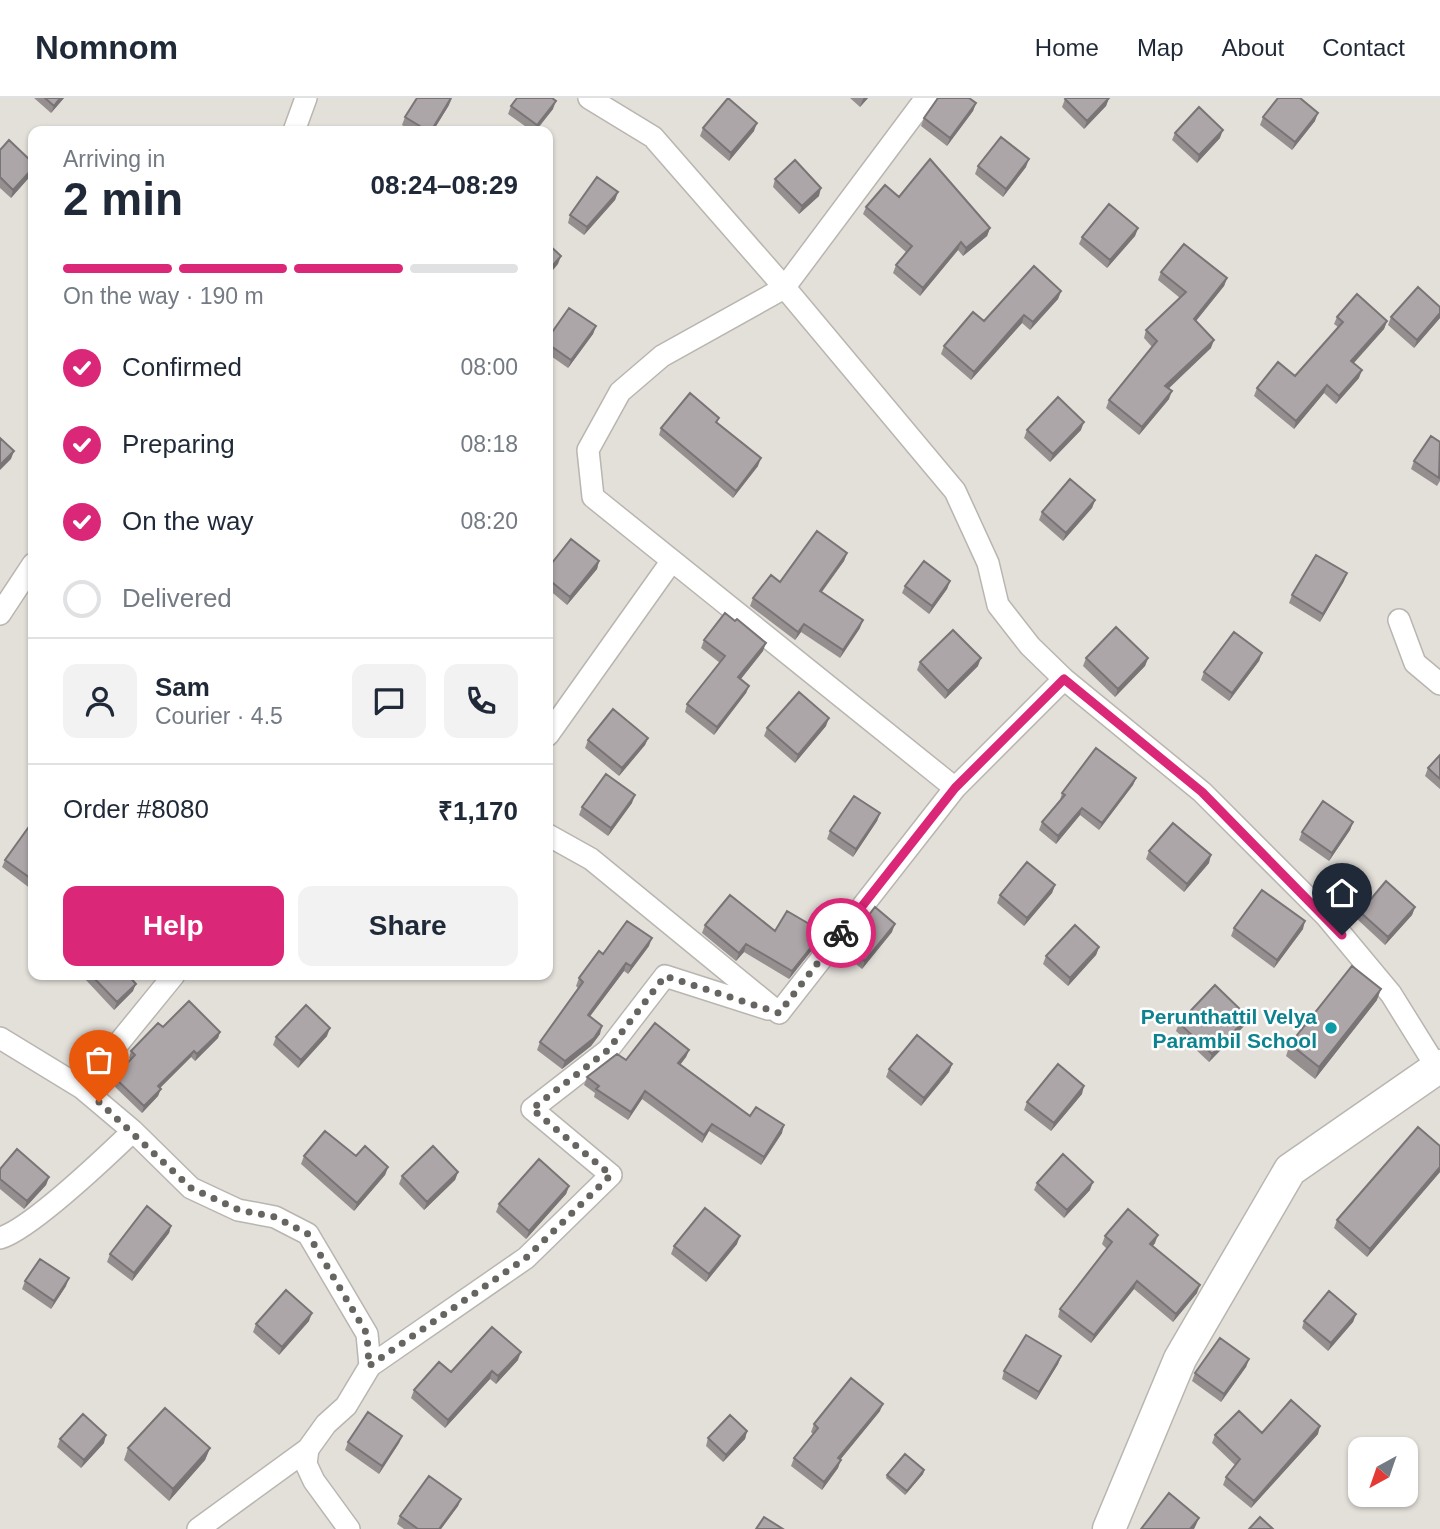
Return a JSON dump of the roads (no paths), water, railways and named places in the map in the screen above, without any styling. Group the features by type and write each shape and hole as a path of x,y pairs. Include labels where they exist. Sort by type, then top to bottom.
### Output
{"main road":[{"path":"1109,1529 1180,1359 1290,1170 1438,1067"}],"street":[{"path":"296,126 306,98"},
{"path":"589,98 653,138 955,491 988,563 998,605 1030,646 1064,679 1202,792 1326,916 1391,994 1438,1067"},
{"path":"926,98 784,288 652,365 620,392 588,450 593,497 955,788"},
{"path":"553,728 671,562"},
{"path":"0,614 28,572"},
{"path":"1399,620 1415,663 1440,684"},
{"path":"779,1013 955,788 1064,679"},
{"path":"553,838 591,859 779,1013"},
{"path":"198,1529 308,1448 326,1424 345,1406 369,1366 526,1258 611,1175 532,1109 608,1050 665,976 779,1013"},
{"path":"82,1088 170,980"},
{"path":"0,1038 82,1088 133,1131 191,1188 239,1210 275,1217 308,1234 367,1334 369,1366"},
{"path":"0,1238 9,1235 48,1205 133,1131"},
{"path":"308,1448 306,1464 314,1481 349,1529"}],"place":[{"name":"Perunthattil Velya Parambil School","path":"1331,1028"}]}
